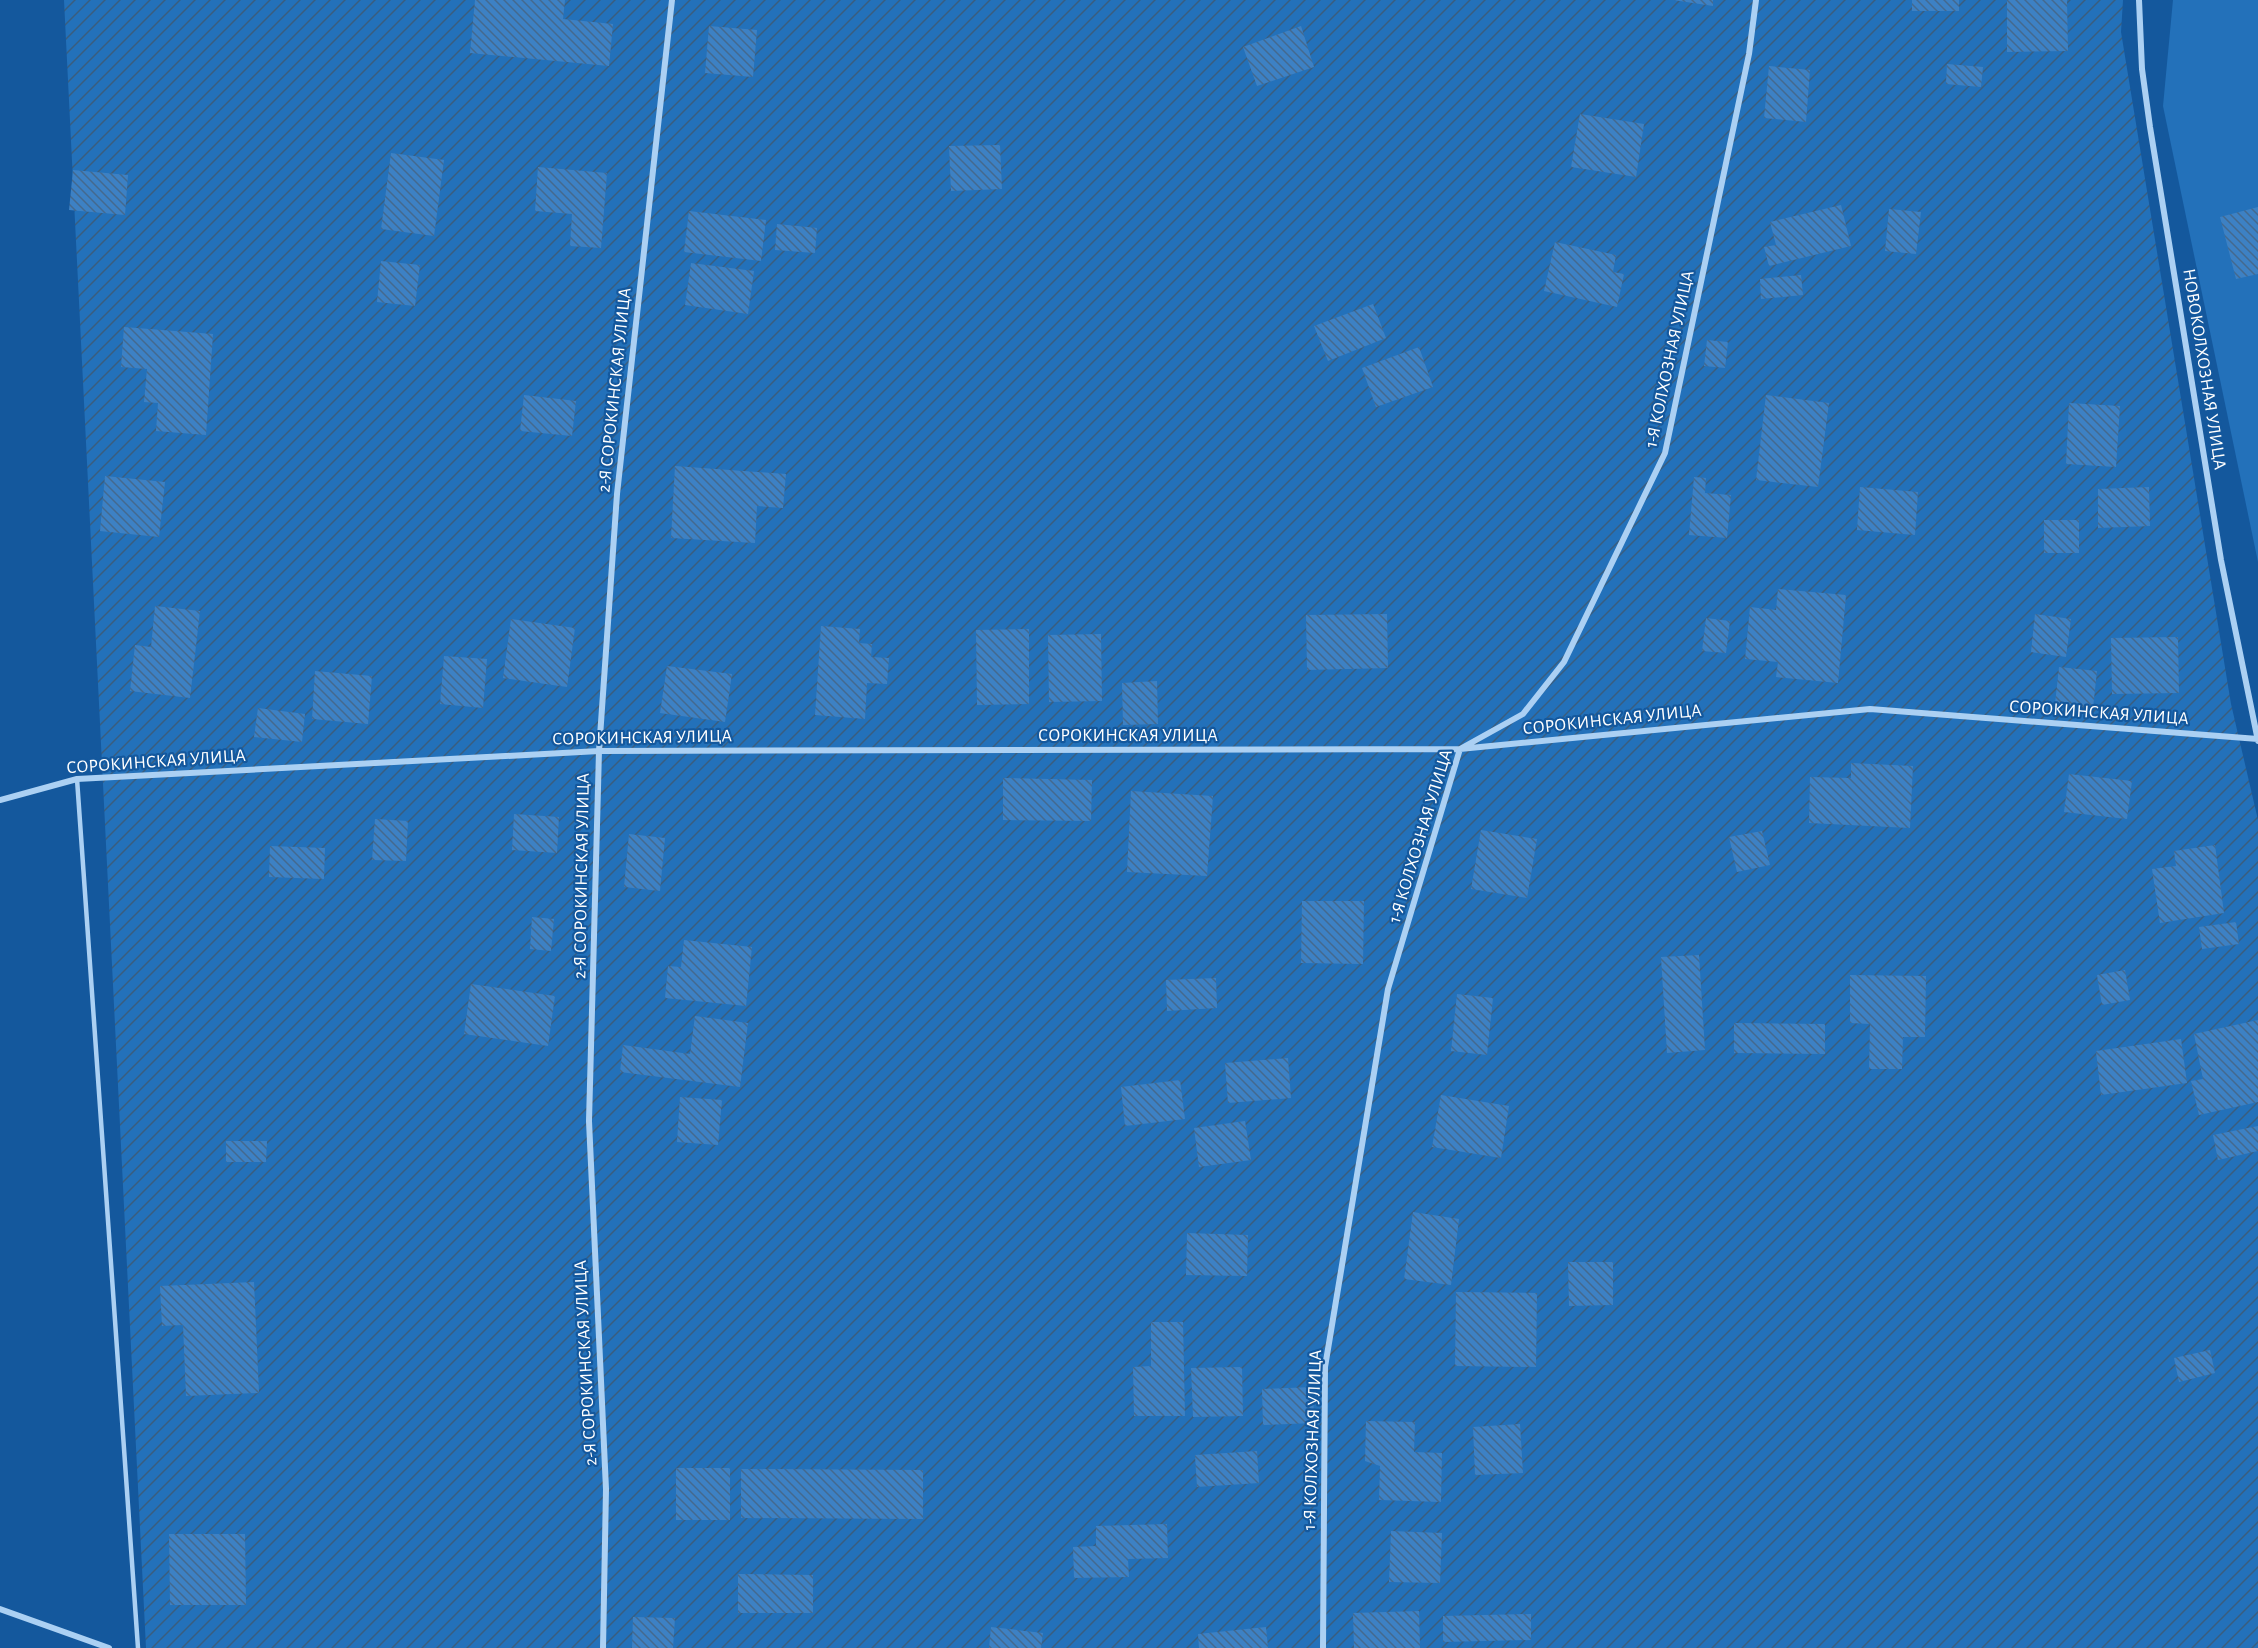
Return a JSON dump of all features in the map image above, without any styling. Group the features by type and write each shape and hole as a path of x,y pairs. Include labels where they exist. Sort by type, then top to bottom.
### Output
{"street":[{"name":"2-Я СОРОКИНСКАЯ УЛИЦА","path":"603,1648 606,1489 589,1121 599,751 617,494 672,0"},
{"name":"1-Я КОЛХОЗНАЯ УЛИЦА","path":"1323,1648 1325,1367 1388,989 1460,749 1523,714 1564,662 1665,453 1749,54 1756,0"},
{"name":"НОВОКОЛХОЗНАЯ УЛИЦА","path":"2139,0 2142,69 2150,127 2222,560 2258,740"},
{"name":"СОРОКИНСКАЯ УЛИЦА","path":"0,800 77,779 599,751 1460,749 1870,709 2258,740"},
{"path":"0,1610 109,1648"}],"lane":[{"path":"77,779 138,1648"}],"shaded area":[{"path":"64,0 2123,0 2121,32 2231,704 2258,820 2258,1648 146,1648"},
{"path":"2173,0 2258,0 2258,562 2163,106"}],"building":[{"path":"475,0 565,0 563,19 613,24 609,66 470,53"},
{"path":"1673,0 1713,0 1713,6"},
{"path":"1912,0 1959,0 1959,11 1912,11"},
{"path":"2007,0 2067,0 2068,51 2007,52"},
{"path":"709,26 757,30 753,77 705,73"},
{"path":"1301,26 1314,67 1257,86 1243,47"},
{"path":"1947,64 1983,67 1981,87 1946,84"},
{"path":"1769,66 1810,70 1806,122 1764,118"},
{"path":"1580,114 1644,124 1636,177 1571,167"},
{"path":"1000,145 1002,189 951,191 949,146"},
{"path":"391,153 444,160 434,236 381,229"},
{"path":"538,167 607,173 601,248 570,246 572,214 535,211"},
{"path":"73,170 128,175 125,215 69,210"},
{"path":"1841,205 1851,246 1769,266 1764,247 1776,245 1770,222"},
{"path":"2258,207 2258,274 2236,279 2220,217"},
{"path":"1889,209 1921,212 1916,254 1885,251"},
{"path":"689,211 766,220 761,261 684,252"},
{"path":"777,224 817,228 815,253 775,250"},
{"path":"1555,242 1616,255 1613,272 1624,274 1617,307 1544,291"},
{"path":"381,261 420,265 415,306 377,302"},
{"path":"691,263 754,271 748,314 685,305"},
{"path":"1801,275 1803,295 1761,299 1760,279"},
{"path":"1373,304 1386,338 1328,361 1314,326"},
{"path":"124,327 213,334 206,435 156,431 158,403 144,402 147,369 121,367"},
{"path":"1707,340 1728,342 1725,368 1704,366"},
{"path":"1419,347 1433,387 1376,407 1362,368"},
{"path":"524,395 576,401 572,436 520,431"},
{"path":"1766,395 1829,403 1818,487 1756,480"},
{"path":"2069,403 2120,406 2116,467 2066,464"},
{"path":"675,466 786,474 783,508 757,506 755,543 671,538"},
{"path":"105,476 165,482 159,537 100,531"},
{"path":"1694,477 1706,478 1705,493 1731,495 1727,538 1689,535"},
{"path":"1860,487 1918,492 1915,535 1857,530"},
{"path":"2149,487 2150,526 2098,528 2098,489"},
{"path":"2044,520 2079,520 2079,553 2044,553"},
{"path":"1778,589 1846,595 1838,683 1776,677 1778,662 1745,659 1750,607 1776,610"},
{"path":"155,606 200,611 190,698 130,691 135,645 151,647"},
{"path":"1387,614 1388,668 1307,670 1306,615"},
{"path":"2035,614 2071,619 2066,657 2031,652"},
{"path":"1706,618 1730,621 1726,653 1702,651"},
{"path":"511,619 575,628 567,687 503,678"},
{"path":"821,626 860,629 859,643 872,644 871,657 889,658 887,684 867,683 865,719 815,715"},
{"path":"1029,629 1029,704 977,705 976,630"},
{"path":"1101,634 1102,701 1049,702 1048,635"},
{"path":"2178,637 2179,693 2112,694 2111,638"},
{"path":"444,656 487,659 483,708 440,704"},
{"path":"667,666 732,674 725,722 660,713"},
{"path":"2059,667 2097,671 2093,708 2055,704"},
{"path":"315,671 372,676 368,724 312,719"},
{"path":"1157,681 1158,724 1123,725 1122,683"},
{"path":"258,708 305,714 302,742 254,737"},
{"path":"1851,763 1913,766 1910,828 1809,823 1810,777 1851,778"},
{"path":"2069,774 2132,781 2127,819 2064,812"},
{"path":"1003,778 1092,780 1091,821 1003,820"},
{"path":"1131,791 1213,796 1207,876 1127,872"},
{"path":"514,814 559,817 557,853 512,850"},
{"path":"375,819 408,821 406,861 372,860"},
{"path":"1481,830 1537,839 1527,898 1471,889"},
{"path":"1762,831 1770,865 1737,872 1729,837"},
{"path":"629,834 665,838 660,891 624,887"},
{"path":"2215,845 2224,913 2160,923 2152,869 2176,866 2174,851"},
{"path":"270,846 325,848 324,879 269,877"},
{"path":"1302,901 1364,901 1363,964 1301,963"},
{"path":"532,917 554,919 551,951 530,949"},
{"path":"2236,922 2239,944 2202,949 2199,927"},
{"path":"684,940 752,947 746,1006 665,998 668,966 681,967"},
{"path":"1699,955 1705,1050 1667,1053 1661,957"},
{"path":"2125,970 2130,1000 2102,1005 2097,975"},
{"path":"1850,975 1926,976 1925,1037 1903,1037 1902,1069 1869,1069 1870,1024 1850,1023"},
{"path":"1216,978 1217,1008 1167,1011 1166,980"},
{"path":"471,984 555,996 548,1046 464,1034"},
{"path":"1457,994 1493,998 1487,1055 1451,1051"},
{"path":"695,1016 748,1023 740,1087 620,1072 623,1045 690,1054"},
{"path":"2258,1020 2258,1102 2199,1115 2191,1081 2203,1079 2194,1034"},
{"path":"1734,1023 1825,1024 1825,1054 1734,1053"},
{"path":"2181,1039 2187,1083 2101,1095 2096,1051"},
{"path":"1288,1058 1291,1098 1228,1103 1225,1063"},
{"path":"1180,1080 1185,1119 1125,1126 1121,1087"},
{"path":"1441,1095 1509,1106 1501,1158 1432,1147"},
{"path":"680,1097 722,1100 718,1145 677,1142"},
{"path":"1245,1121 1251,1160 1199,1167 1194,1128"},
{"path":"2258,1126 2258,1151 2218,1160 2213,1135"},
{"path":"226,1141 267,1141 266,1162 226,1162"},
{"path":"1413,1212 1459,1219 1451,1285 1404,1279"},
{"path":"1187,1233 1248,1235 1247,1276 1186,1275"},
{"path":"1568,1262 1613,1262 1613,1305 1569,1306"},
{"path":"254,1282 259,1393 186,1396 183,1325 162,1326 160,1286"},
{"path":"1456,1292 1537,1293 1536,1367 1455,1366"},
{"path":"1151,1322 1183,1322 1185,1416 1134,1416 1133,1367 1151,1366"},
{"path":"2210,1350 2215,1373 2179,1382 2174,1358"},
{"path":"1242,1367 1243,1416 1193,1417 1191,1368"},
{"path":"1313,1387 1314,1423 1263,1425 1262,1389"},
{"path":"1366,1421 1415,1422 1414,1452 1442,1453 1441,1502 1379,1500 1380,1466 1365,1461"},
{"path":"1520,1424 1523,1473 1475,1475 1473,1427"},
{"path":"1257,1451 1259,1483 1197,1487 1195,1455"},
{"path":"676,1468 730,1468 730,1520 676,1520"},
{"path":"741,1469 923,1470 923,1519 741,1518"},
{"path":"1167,1524 1168,1558 1128,1559 1129,1577 1074,1578 1073,1547 1096,1546 1096,1526"},
{"path":"1391,1531 1442,1533 1440,1583 1389,1582"},
{"path":"169,1534 245,1534 246,1605 170,1605"},
{"path":"738,1574 813,1575 813,1613 738,1613"},
{"path":"1419,1611 1420,1648 1354,1648 1353,1613"},
{"path":"1531,1614 1531,1640 1443,1642 1443,1616"},
{"path":"633,1617 675,1618 673,1648 632,1648"},
{"path":"991,1627 1043,1633 1041,1648 989,1648"},
{"path":"1266,1627 1268,1648 1199,1648 1198,1634"}]}
